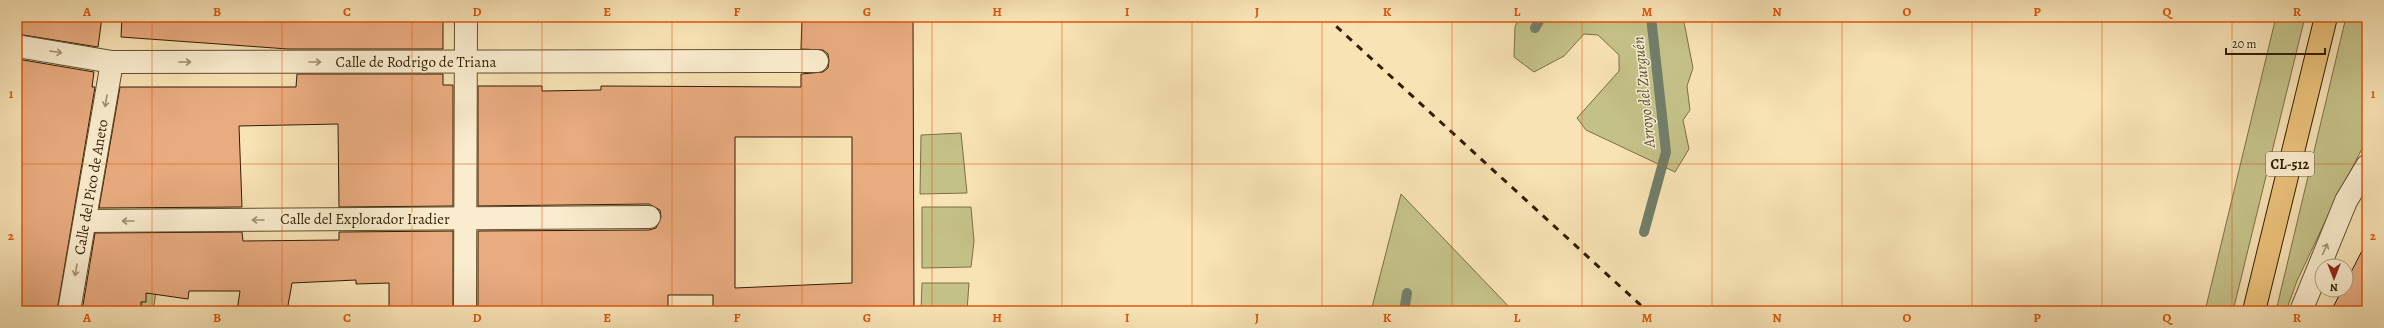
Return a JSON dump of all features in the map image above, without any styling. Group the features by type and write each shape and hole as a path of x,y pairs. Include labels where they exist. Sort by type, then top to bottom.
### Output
{"main road":[{"name":"CL-512","path":"2254,311 2326,17"}],"street":[{"path":"465,311 466,17"},
{"name":"Calle de Rodrigo de Triana","path":"17,46 112,62 466,63 817,61"},
{"name":"Calle del Pico de Aneto","path":"69,311 112,62"},
{"path":"2301,311 2346,200 2367,166"},
{"name":"Calle del Explorador Iradier","path":"85,221 648,217"}],"shaded area":[{"path":"1519,17 1683,17 1693,68 1687,86 1690,110 1683,120 1689,149 1675,172 1586,130 1577,118 1619,71 1619,55 1598,35 1584,34 1564,56 1534,72 1514,57 1515,27"},
{"path":"2276,17 2305,17 2233,311 2205,311"},
{"path":"2346,17 2367,17 2367,139 2331,209 2297,281 2286,311 2276,311"},
{"path":"961,133 967,193 920,194 921,135"},
{"path":"1401,194 1513,311 1371,311"},
{"path":"922,207 971,207 974,241 971,267 922,268"},
{"path":"163,249 153,311 141,311 145,272"},
{"path":"922,283 969,283 967,311 921,311"}],"building":[{"path":"17,17 102,17 98,47 17,34"},
{"path":"122,17 443,17 443,49 288,49 121,37"},
{"path":"802,17 913,17 914,311 713,311 713,295 668,295 668,311 478,311 478,231 649,230 656,228 661,217 660,210 649,204 478,206 478,86 542,86 542,91 601,90 601,86 801,87 801,74 823,72 828,68 829,61 828,54 823,50 801,49","holes":["735,137 852,137 852,283 735,288"]},
{"path":"17,59 94,72 92,87 95,87 57,311 17,311"},
{"path":"297,74 443,74 443,85 453,85 453,206 339,207 338,124 239,126 242,207 99,208 120,87 296,87"},
{"path":"453,231 453,311 389,311 389,283 356,284 356,280 292,283 287,311 237,311 240,291 189,291 188,299 146,293 146,302 141,302 141,311 82,311 95,233 242,232 243,241 339,240 339,232"},
{"path":"2367,241 2367,311 2331,311 2338,298 2354,298 2354,266"}],"waterway":[{"path":"1535,28 1541,17"},
{"name":"Arroyo del Zurguén","path":"1644,232 1666,152 1651,17"},
{"path":"1404,311 1407,293"}],"railway":[{"path":"1326,17 1647,311"}]}
